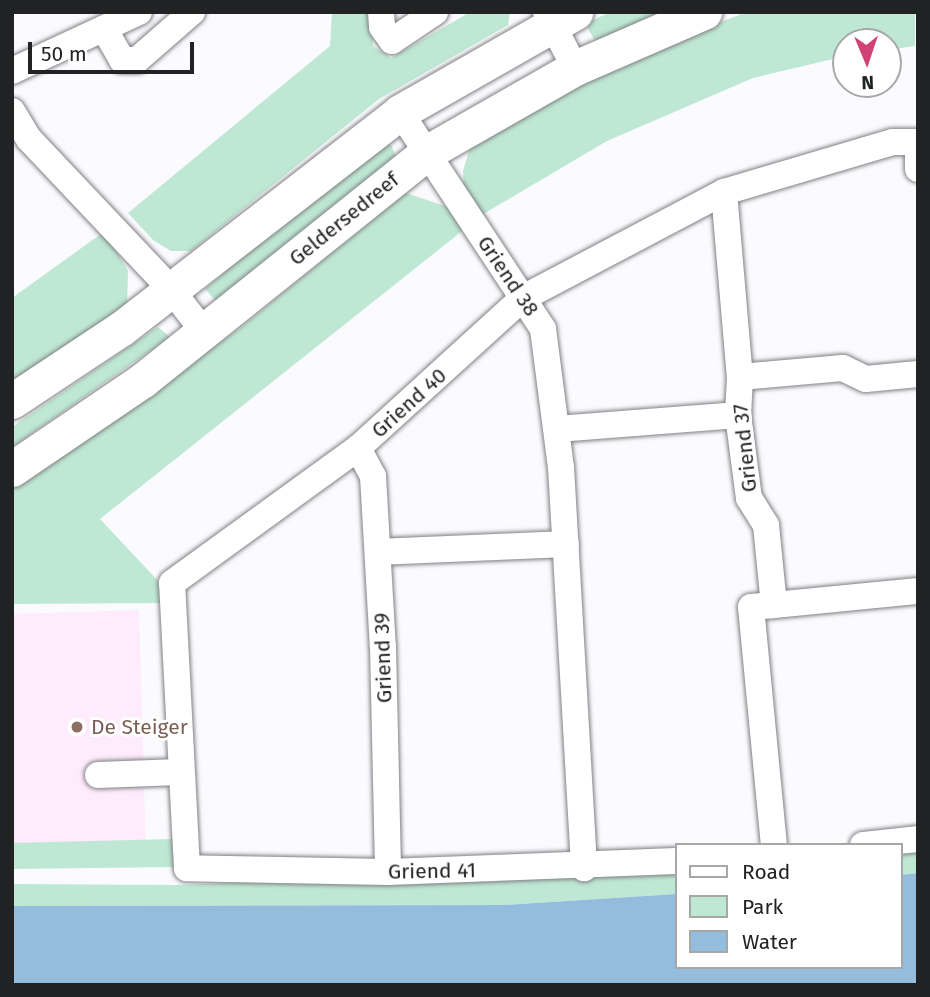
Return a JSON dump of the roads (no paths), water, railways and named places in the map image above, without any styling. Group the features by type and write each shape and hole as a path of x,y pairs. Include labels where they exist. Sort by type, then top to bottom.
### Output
{"main road":[{"name":"Geldersedreef","path":"12,469 98,414 426,153 575,68 704,12"},
{"path":"12,401 122,328 170,288 400,112 558,16"}],"street":[{"path":"12,71 42,53 106,32 139,12"},
{"path":"106,32 122,60 137,60 192,12"},
{"path":"381,12 382,27 392,41 435,12"},
{"path":"558,16 575,68"},
{"path":"12,111 21,146 170,288 204,332"},
{"name":"Griend 38","path":"400,112 544,329 557,429 566,544 584,868"},
{"name":"Griend 40","path":"187,868 172,583 358,448 523,298 724,192 893,142 918,142"},
{"path":"918,151 918,169"},
{"name":"Griend 37","path":"724,192 740,377 738,415 748,498 766,525 774,605"},
{"path":"740,377 843,368 866,379 918,374"},
{"path":"557,429 738,415"},
{"name":"Griend 39","path":"358,448 373,476 378,552 388,872"},
{"path":"378,552 566,544"},
{"path":"774,843 751,607 918,591"},
{"path":"98,775 180,772"},
{"path":"881,843 918,839"},
{"name":"Griend 41","path":"187,868 388,872 584,868 674,861"}],"water":[{"path":"918,873 918,985 12,985 12,906 505,905 674,894 674,969 902,969 902,875"}],"place":[{"name":"De Steiger","path":"77,727"}]}
